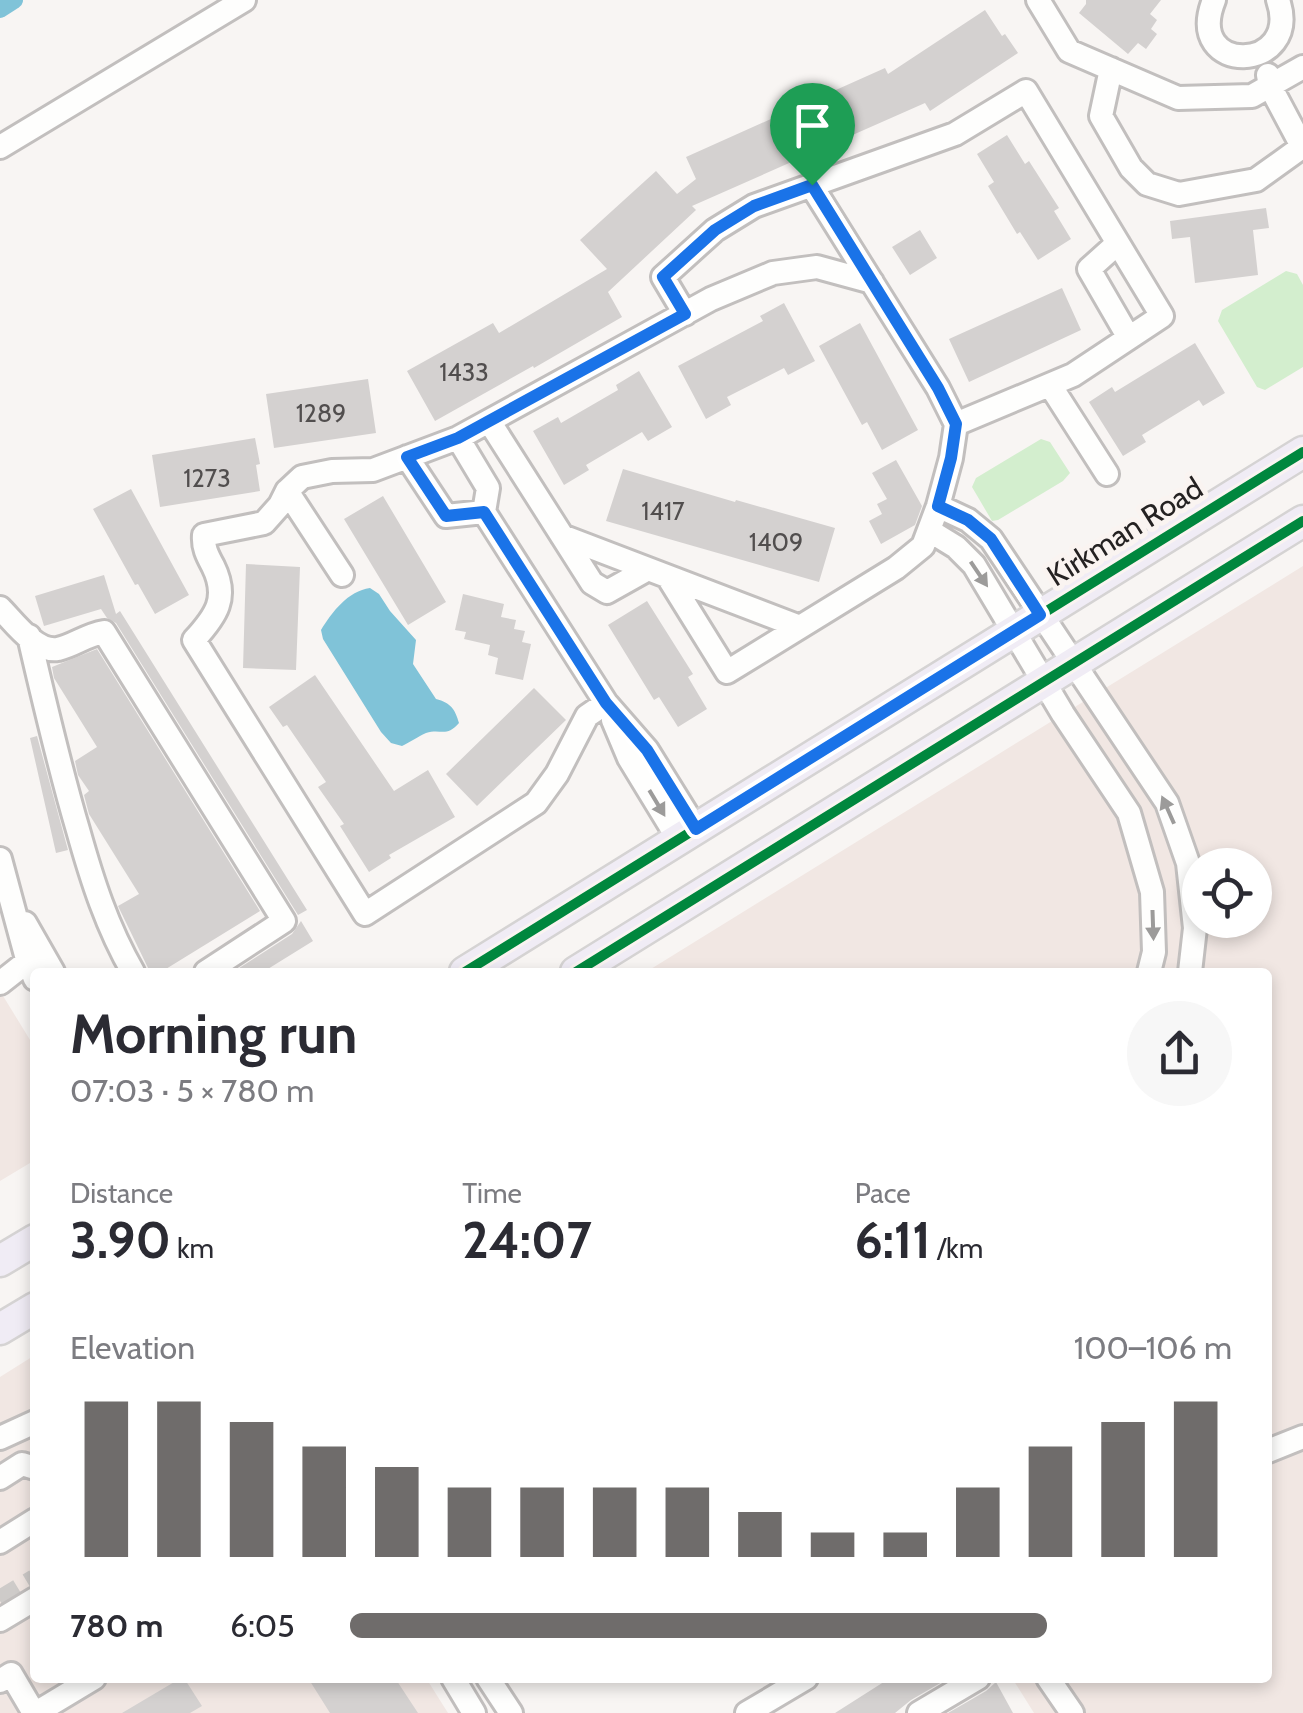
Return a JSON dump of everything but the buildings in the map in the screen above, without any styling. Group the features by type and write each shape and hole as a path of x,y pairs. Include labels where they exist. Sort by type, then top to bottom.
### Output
{"main road":[{"name":"Kirkman Road","path":"471,968 1303,452"},
{"path":"582,968 1303,520"},
{"path":"0,1261 30,1243"},
{"path":"0,1329 30,1311"}],"street":[{"path":"0,148 244,0"},
{"path":"1038,0 1068,50 1178,98 1252,96 1303,67"},
{"path":"1214,0 1209,24 1219,46 1228,53 1252,58 1264,54 1281,36 1283,10 1278,0"},
{"path":"1111,70 1101,116 1131,168 1147,184 1179,194 1256,180 1302,148 1270,86 1264,54"},
{"path":"685,314 663,277 715,230 754,206 954,134 1026,91 1162,316 1073,375 956,424"},
{"path":"658,573 727,672 896,568 923,546 930,531 951,458 956,424 938,388 812,185"},
{"path":"1118,243 1088,270 1129,338"},
{"path":"606,703 586,716 558,774 536,803 366,914 194,640 210,622 222,584 203,546 204,535 264,523 286,491 302,477 332,471 373,470 458,438 710,299 772,273 817,267 872,282"},
{"path":"1050,384 1106,474"},
{"path":"489,421 592,583 606,592 658,573"},
{"path":"458,438 488,488 484,512 606,703 647,750 687,834"},
{"path":"474,464 505,446"},
{"path":"407,457 446,516 484,512"},
{"path":"286,491 342,575"},
{"path":"938,506 968,520 991,539 1167,803 1188,863 1195,928 1190,968"},
{"path":"930,531 956,547 974,565 1129,813 1152,892 1154,952 1150,968"},
{"path":"562,536 800,627"},
{"path":"0,608 42,647 55,650 89,634 104,632 284,922 212,968"},
{"path":"29,636 68,796 98,898 131,968"},
{"path":"0,860 30,968"},
{"path":"13,902 51,968"},
{"path":"0,982 30,970"},
{"path":"0,1438 30,1425"},
{"path":"1272,1449 1303,1437"},
{"path":"0,1478 22,1464 30,1466"},
{"path":"0,1542 30,1523"},
{"path":"0,1620 30,1602"},
{"path":"0,1681 11,1674 35,1713 86,1683"},
{"path":"456,1683 474,1713"},
{"path":"491,1683 510,1713"},
{"path":"919,1713 970,1683"},
{"path":"1051,1683 1072,1713"},
{"path":"747,1713 781,1694"}],"shaded area":[{"path":"1303,566 1303,1713 1034,1713 1015,1683 1272,1683 1272,968 652,968"},
{"path":"0,991 30,1040 30,1163 0,1181"},
{"path":"30,1358 30,1683 429,1683 448,1713 0,1713 0,1377"}],"green space":[{"path":"1286,271 1297,274 1303,285 1303,367 1265,390 1257,387 1218,321 1222,310"},
{"path":"1041,439 1050,442 1070,473 1063,481 992,521 972,487 976,478"}],"water":[{"path":"370,588 416,640 413,664 436,699 454,710 459,723 450,730 426,733 402,746 391,743 323,639 321,630 336,610 355,593"}],"waterway":[{"path":"0,9 14,0"}],"tunnel":[{"path":"0,1601 30,1583"}],"cycle path":[{"path":"471,968 1303,452"},
{"path":"582,968 1303,521"}],"route":[{"path":"812,185 938,388 956,424 938,506 968,520 991,539 1040,615 696,829 647,750 606,703 484,512 446,516 407,457 458,438 685,314 663,277 715,230 754,206 812,185"}]}
